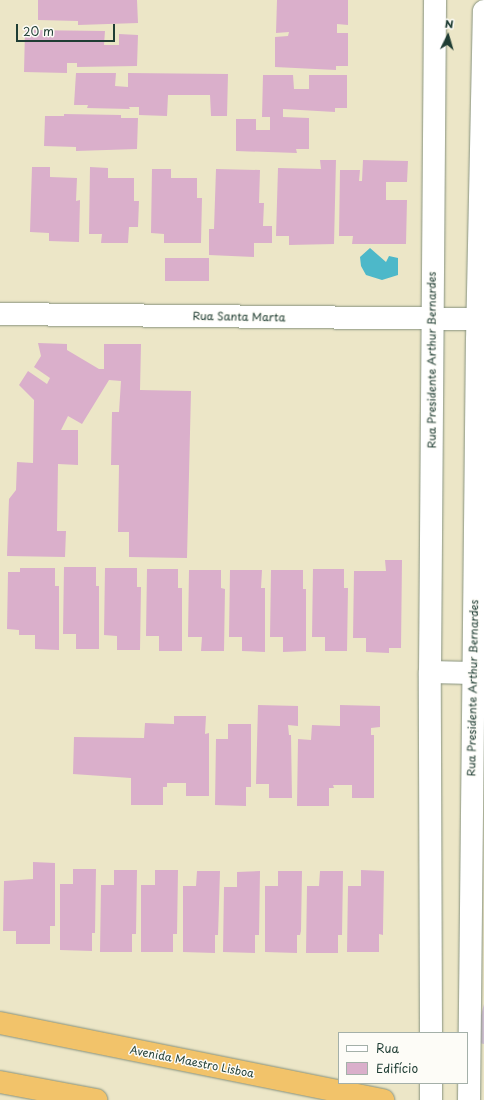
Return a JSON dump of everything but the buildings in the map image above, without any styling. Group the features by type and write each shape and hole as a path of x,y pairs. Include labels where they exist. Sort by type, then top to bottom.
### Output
{"highway":[{"name":"Avenida Maestro Lisboa","path":"0,1023 383,1100"},
{"path":"0,1082 96,1100"}],"street":[{"name":"Rua Presidente Arthur Bernardes","path":"431,1032 430,672 435,0"},
{"name":"Rua Presidente Arthur Bernardes","path":"469,1100 477,319 484,11"},
{"name":"Rua Santa Marta","path":"0,314 477,319"},
{"path":"430,672 473,673"},
{"path":"431,1084 431,1100"}],"shaded area":[{"path":"484,1004 484,1044 474,1042"}],"water":[{"path":"370,248 386,262 389,256 398,258 398,275 382,280 366,275 361,266 360,257"}]}
